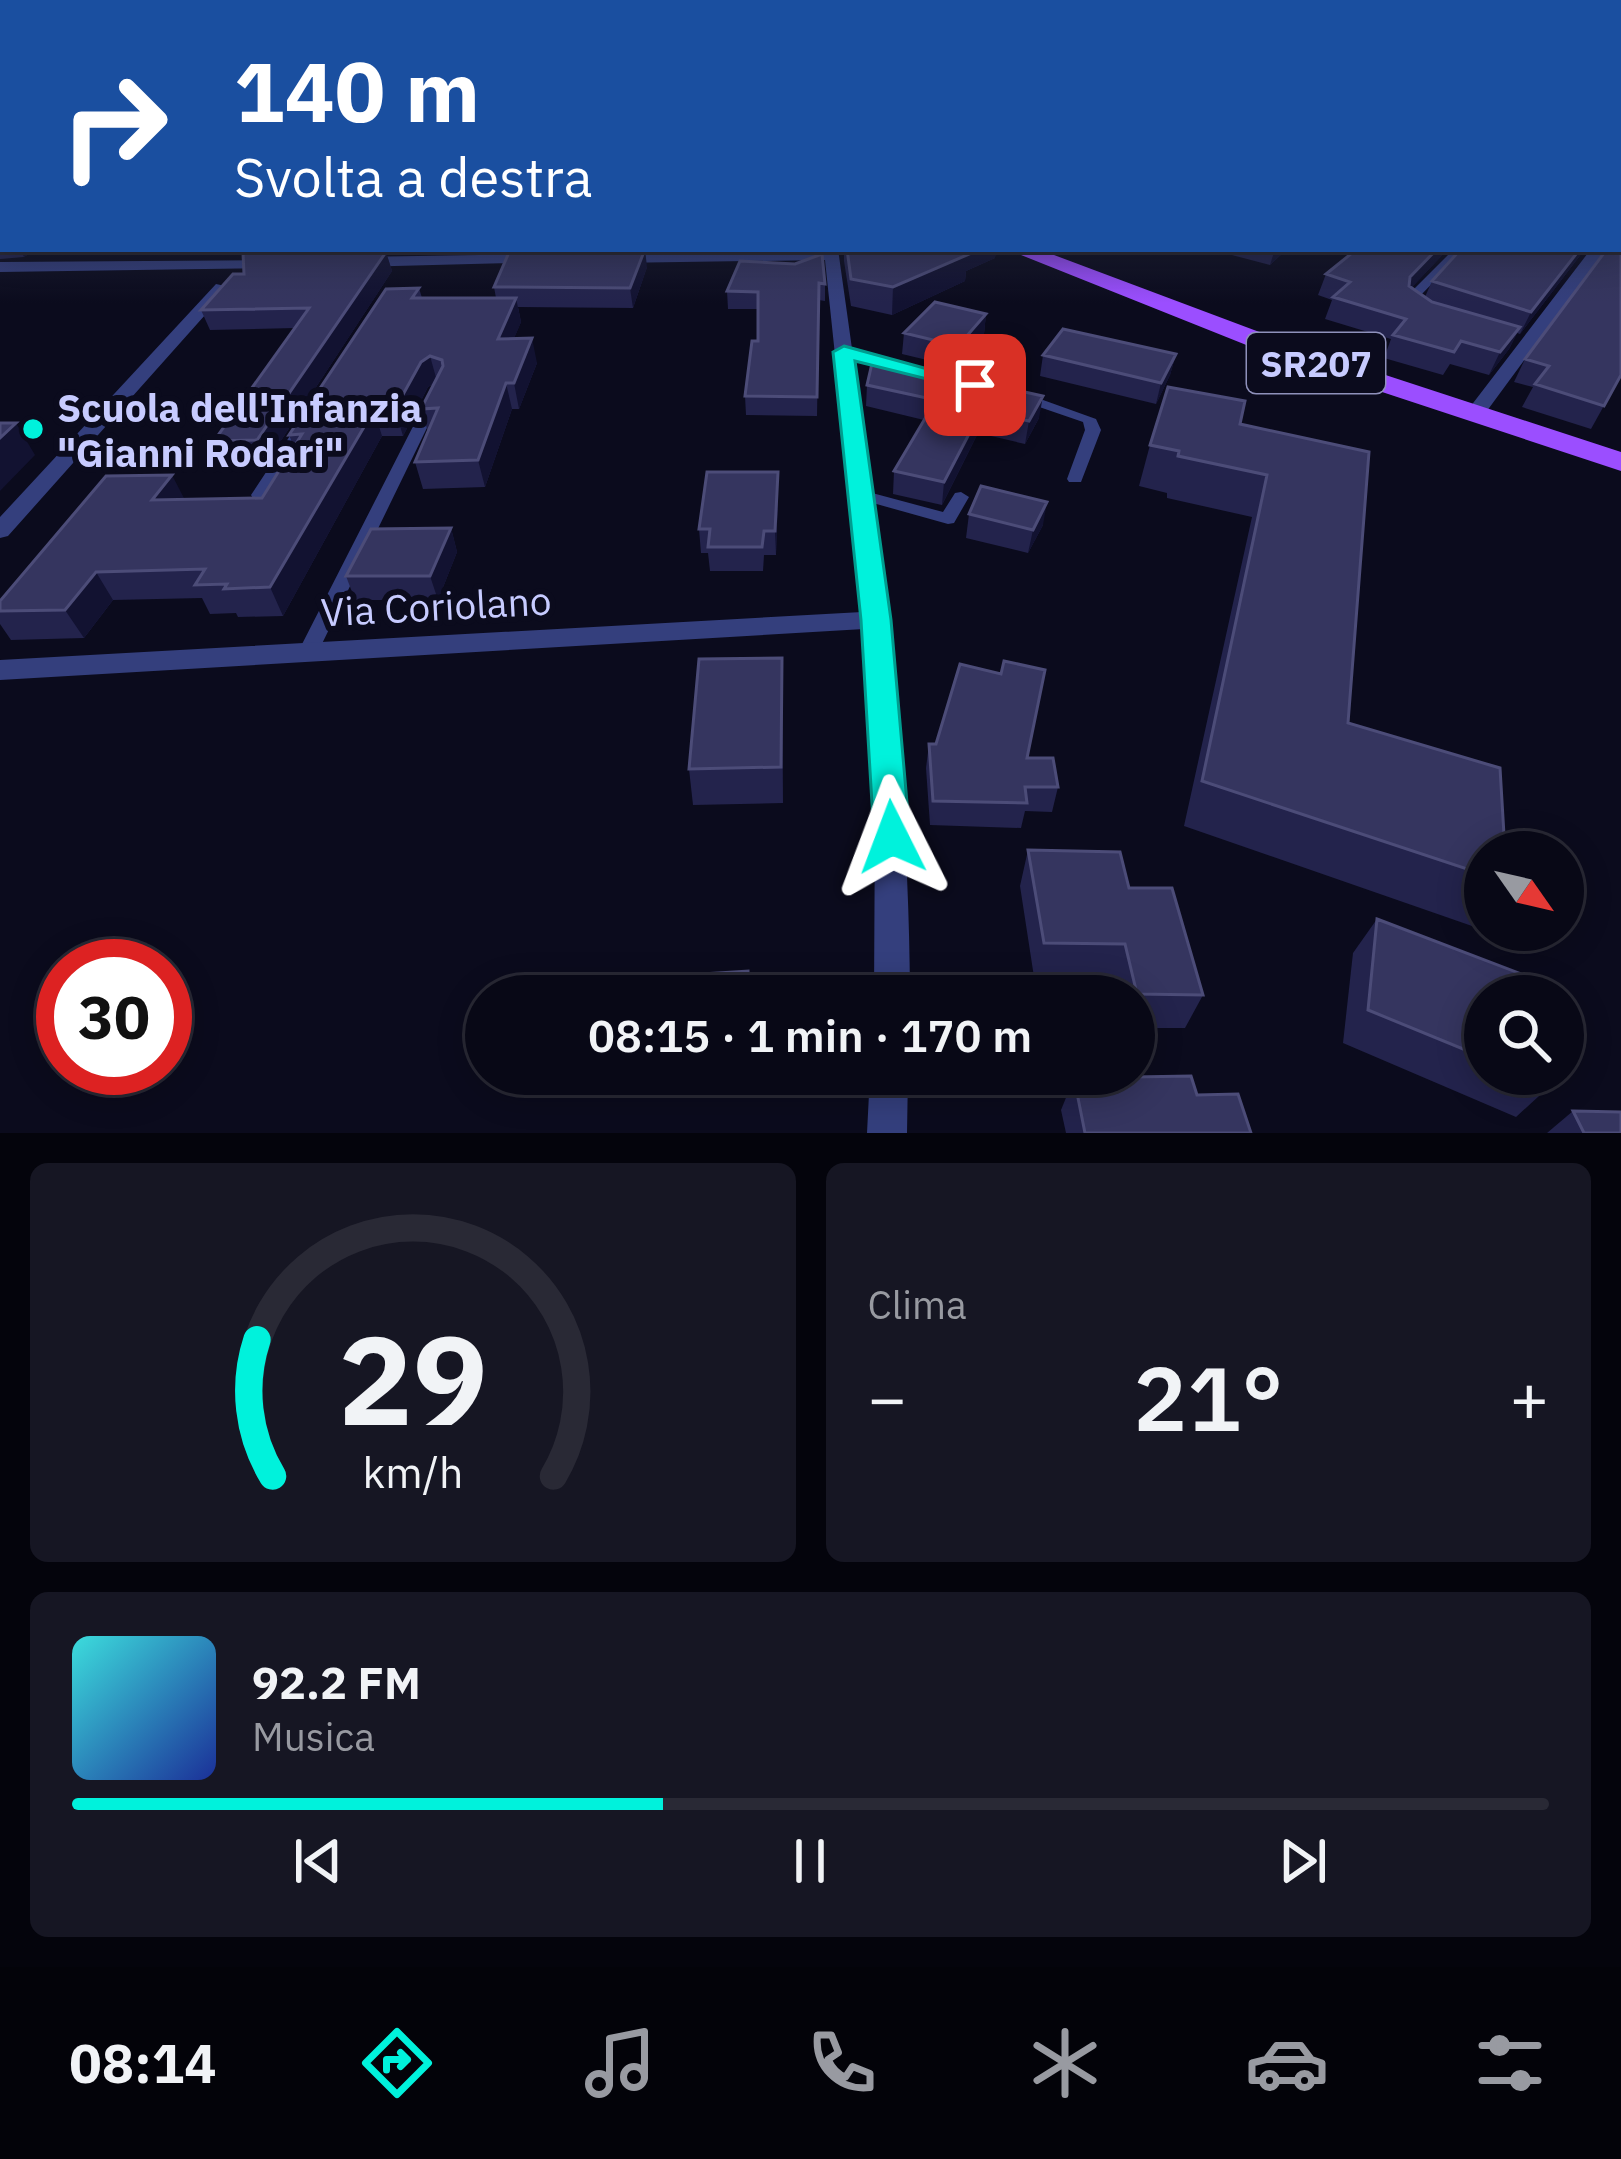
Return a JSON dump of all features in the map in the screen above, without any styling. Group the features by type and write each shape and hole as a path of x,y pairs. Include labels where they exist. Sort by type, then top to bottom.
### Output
{"main road":[{"name":"SR207","path":"1025,252 1288,352 1621,462"}],"street":[{"path":"598,258 831,252 876,620 892,837 892,975"},
{"path":"1474,415 1597,252"},
{"path":"339,262 551,259"},
{"path":"398,280 411,261"},
{"path":"0,531 244,263"},
{"path":"0,267 291,263"},
{"path":"262,495 324,398"},
{"name":"Via Coriolano","path":"0,670 876,620"},
{"path":"887,1133 888,1095"}],"lane":[{"path":"1428,316 1409,301 1457,252"},
{"path":"1505,338 1527,344"},
{"path":"844,352 909,368"},
{"path":"308,652 439,388"},
{"path":"997,390 1063,406 1089,419 1092,435 1075,479"},
{"path":"861,495 948,519 962,497"}],"building":[{"path":"386,252 257,440 214,441 309,308 201,310 233,274 244,274 243,253"},
{"path":"509,252 644,252 630,288 494,287"},
{"path":"847,252 967,255 893,287 851,279"},
{"path":"1353,252 1434,252 1410,277 1409,286 1432,302 1520,327 1500,352 1461,341 1454,352 1393,335 1406,319 1333,297 1350,282 1326,274"},
{"path":"1458,252 1578,252 1531,312 1432,281"},
{"path":"1605,252 1621,252 1621,375 1604,406 1535,384 1549,366 1525,359"},
{"path":"822,254 825,284 819,283 817,397 745,396 752,341 758,341 758,292 727,291 740,261 795,264"},
{"path":"419,288 412,298 516,298 498,339 532,338 514,383 506,383 478,460 415,462 438,408 421,409 443,366 442,360 430,356 421,362 395,409 374,410 270,587 195,585 205,569 96,572 65,610 0,611 0,601 106,476 172,475 152,500 262,498 302,434 289,435 386,289"},
{"path":"935,302 986,314 958,346 904,333"},
{"path":"1063,329 1176,354 1161,383 1043,355"},
{"path":"873,359 1043,396 1029,421 981,411 944,482 894,471 936,400 867,385"},
{"path":"1168,387 1245,401 1240,424 1369,452 1348,723 1500,768 1504,831 1464,831 1464,868 1202,781 1267,475 1178,456 1179,451 1150,445"},
{"path":"0,423 16,423 0,438"},
{"path":"707,472 778,472 775,531 764,531 762,547 708,547 710,529 699,529"},
{"path":"981,486 1047,502 1033,530 969,514"},
{"path":"451,528 430,576 346,576 371,529"},
{"path":"782,658 781,767 689,769 699,659"},
{"path":"1004,661 1045,670 1027,758 1053,758 1058,787 1025,787 1027,803 933,801 929,744 936,744 960,664 1001,674"},
{"path":"1028,850 1120,852 1129,888 1172,888 1203,995 1155,994 1155,975 1132,975 1125,944 1044,943"},
{"path":"1377,919 1524,975 1464,975 1464,1049 1368,1010"},
{"path":"748,971 748,975 686,975"},
{"path":"1191,1076 1197,1095 1238,1094 1251,1133 1085,1133 1077,1095 1155,1095 1155,1077"},
{"path":"1573,1111 1621,1112 1621,1133 1584,1133"}],"place":[{"name":"Scuola dell'Infanzia \"Gianni Rodari\"","path":"33,429"}],"route":[{"path":"892,837 876,620 844,352 975,385"}]}
